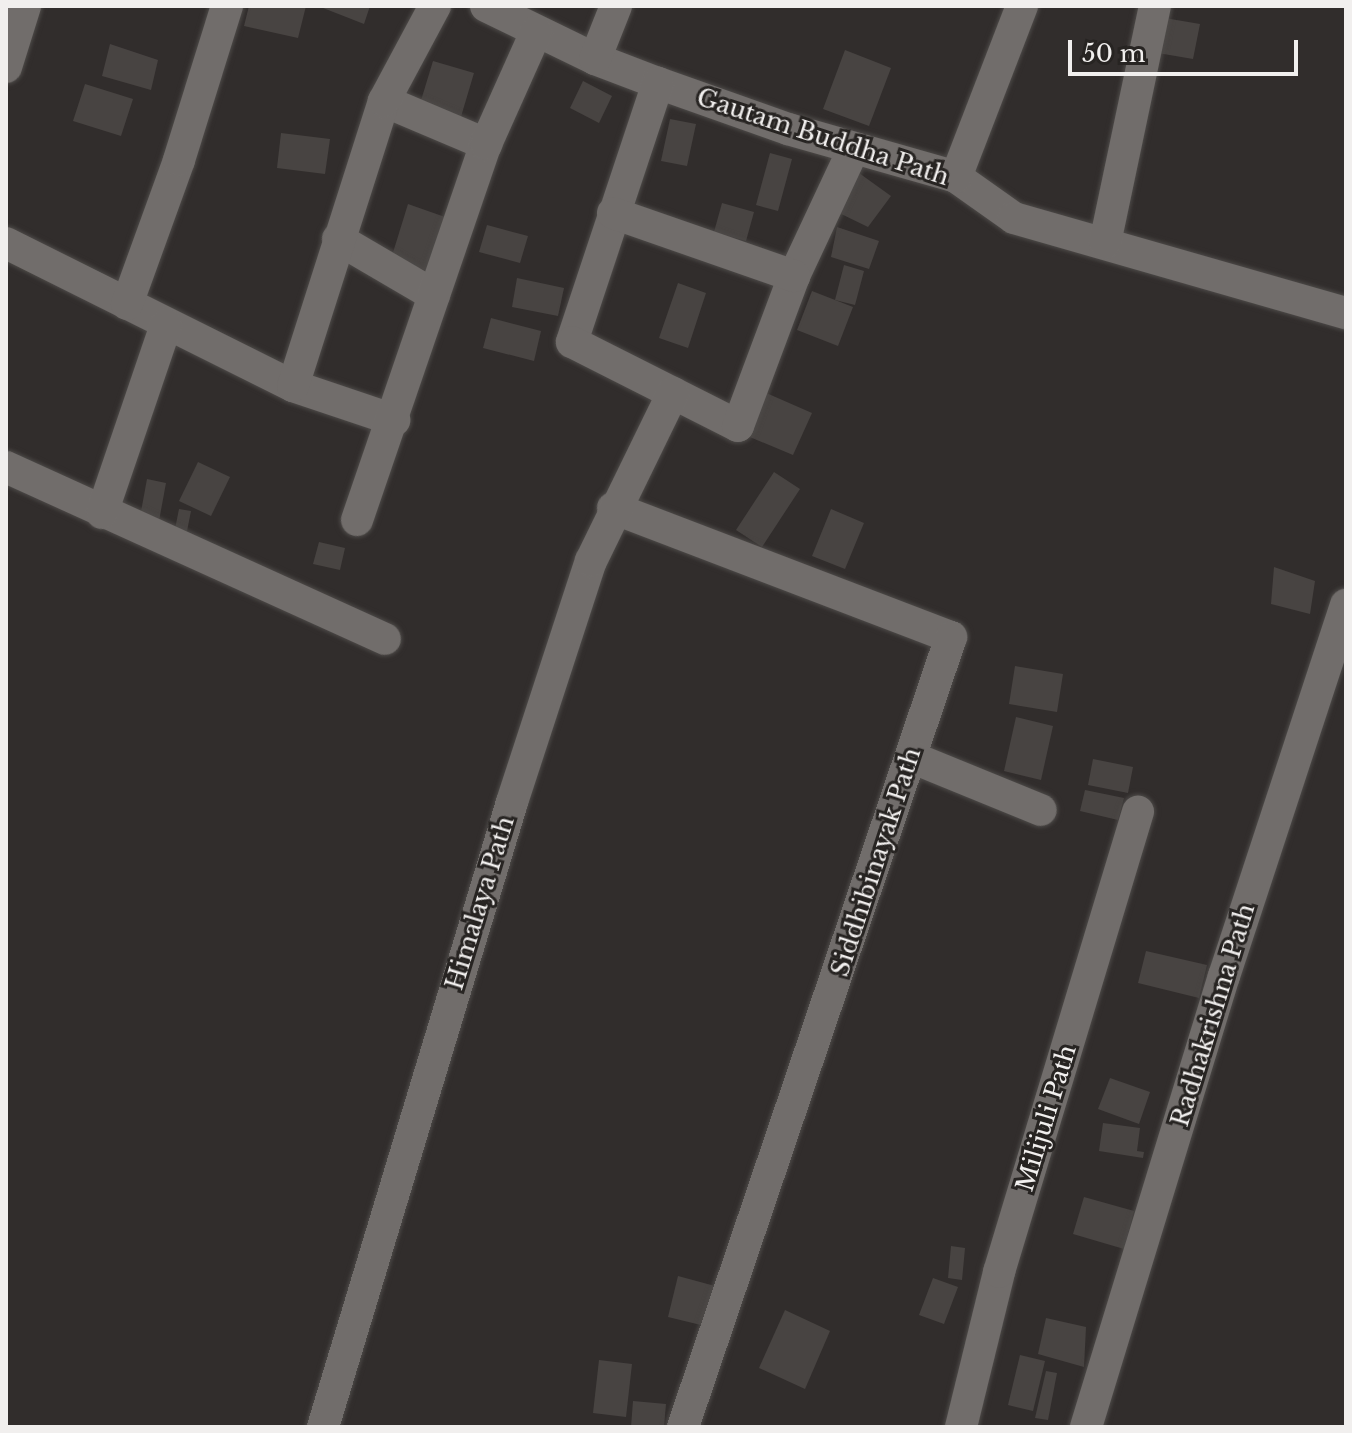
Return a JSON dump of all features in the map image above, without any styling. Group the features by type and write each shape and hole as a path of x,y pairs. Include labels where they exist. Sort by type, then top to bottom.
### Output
{"street":[{"path":"6,67 25,6"},
{"path":"127,304 179,160 227,6"},
{"path":"293,386 384,101 435,6"},
{"name":"Gautam Buddha Path","path":"486,6 595,59 658,83 854,148 956,177 1014,218 1346,313"},
{"path":"595,59 616,6"},
{"path":"956,177 1022,6"},
{"path":"1105,243 1155,6"},
{"path":"357,520 394,420 486,144 536,32"},
{"path":"658,83 572,342 738,426 794,276 854,148"},
{"path":"384,101 486,144"},
{"path":"613,213 794,276"},
{"path":"338,239 434,295"},
{"path":"6,243 293,386 394,420"},
{"path":"102,513 166,325"},
{"name":"Himalaya Path","path":"323,1427 512,802 613,508 673,393"},
{"path":"6,467 385,639"},
{"name":"Siddhibinayak Path","path":"613,508 951,637 683,1427"},
{"name":"Radhakrishna Path","path":"1086,1427 1346,604"},
{"path":"911,757 1041,810"},
{"name":"Milijuli Path","path":"961,1427 999,1272 1138,812"}],"building":[{"path":"249,6 306,6 298,38 244,26"},
{"path":"318,6 370,6 364,24"},
{"path":"1159,17 1200,24 1193,59 1152,52"},
{"path":"110,44 158,60 151,90 102,76"},
{"path":"845,50 891,68 869,126 823,109"},
{"path":"433,61 474,73 460,120 419,107"},
{"path":"583,81 612,96 599,123 570,108"},
{"path":"85,84 133,99 121,136 73,121"},
{"path":"670,119 696,124 687,166 661,161"},
{"path":"281,133 330,139 325,174 277,168"},
{"path":"770,153 792,159 778,211 756,205"},
{"path":"859,173 891,196 868,227 833,210"},
{"path":"722,203 754,212 746,241 714,232"},
{"path":"408,204 445,217 428,271 391,259"},
{"path":"487,225 528,236 520,263 479,252"},
{"path":"837,227 879,241 869,269 831,257"},
{"path":"844,265 864,271 855,305 835,300"},
{"path":"517,278 564,288 558,316 512,307"},
{"path":"678,283 706,293 688,348 659,338"},
{"path":"812,291 853,307 838,346 797,330"},
{"path":"491,318 541,331 534,361 483,348"},
{"path":"764,392 812,413 793,455 745,435"},
{"path":"198,462 230,477 211,516 179,501"},
{"path":"774,472 800,489 762,547 736,530"},
{"path":"147,479 166,483 159,521 140,517"},
{"path":"179,509 191,511 187,531 175,529"},
{"path":"831,509 864,523 845,569 812,556"},
{"path":"319,542 345,548 340,570 313,564"},
{"path":"1274,567 1315,581 1310,614 1271,604"},
{"path":"1015,666 1063,674 1057,712 1009,704"},
{"path":"1016,717 1053,726 1041,780 1004,771"},
{"path":"1093,759 1133,767 1128,793 1088,785"},
{"path":"1085,790 1124,798 1118,820 1080,811"},
{"path":"1146,951 1207,965 1199,998 1138,983"},
{"path":"1110,1078 1150,1092 1139,1124 1098,1109"},
{"path":"1103,1123 1140,1128 1137,1151 1144,1152 1143,1158 1099,1151"},
{"path":"1084,1197 1134,1211 1124,1249 1073,1234"},
{"path":"951,1246 965,1248 962,1280 948,1278"},
{"path":"678,1276 715,1286 705,1326 668,1317"},
{"path":"933,1278 958,1287 944,1324 919,1315"},
{"path":"785,1310 830,1331 805,1389 759,1368"},
{"path":"1046,1318 1086,1327 1084,1367 1038,1354"},
{"path":"1020,1355 1045,1361 1033,1411 1008,1405"},
{"path":"599,1360 632,1364 626,1417 593,1413"},
{"path":"1046,1371 1057,1373 1048,1420 1035,1418"},
{"path":"633,1401 666,1404 664,1427 631,1427"}]}
